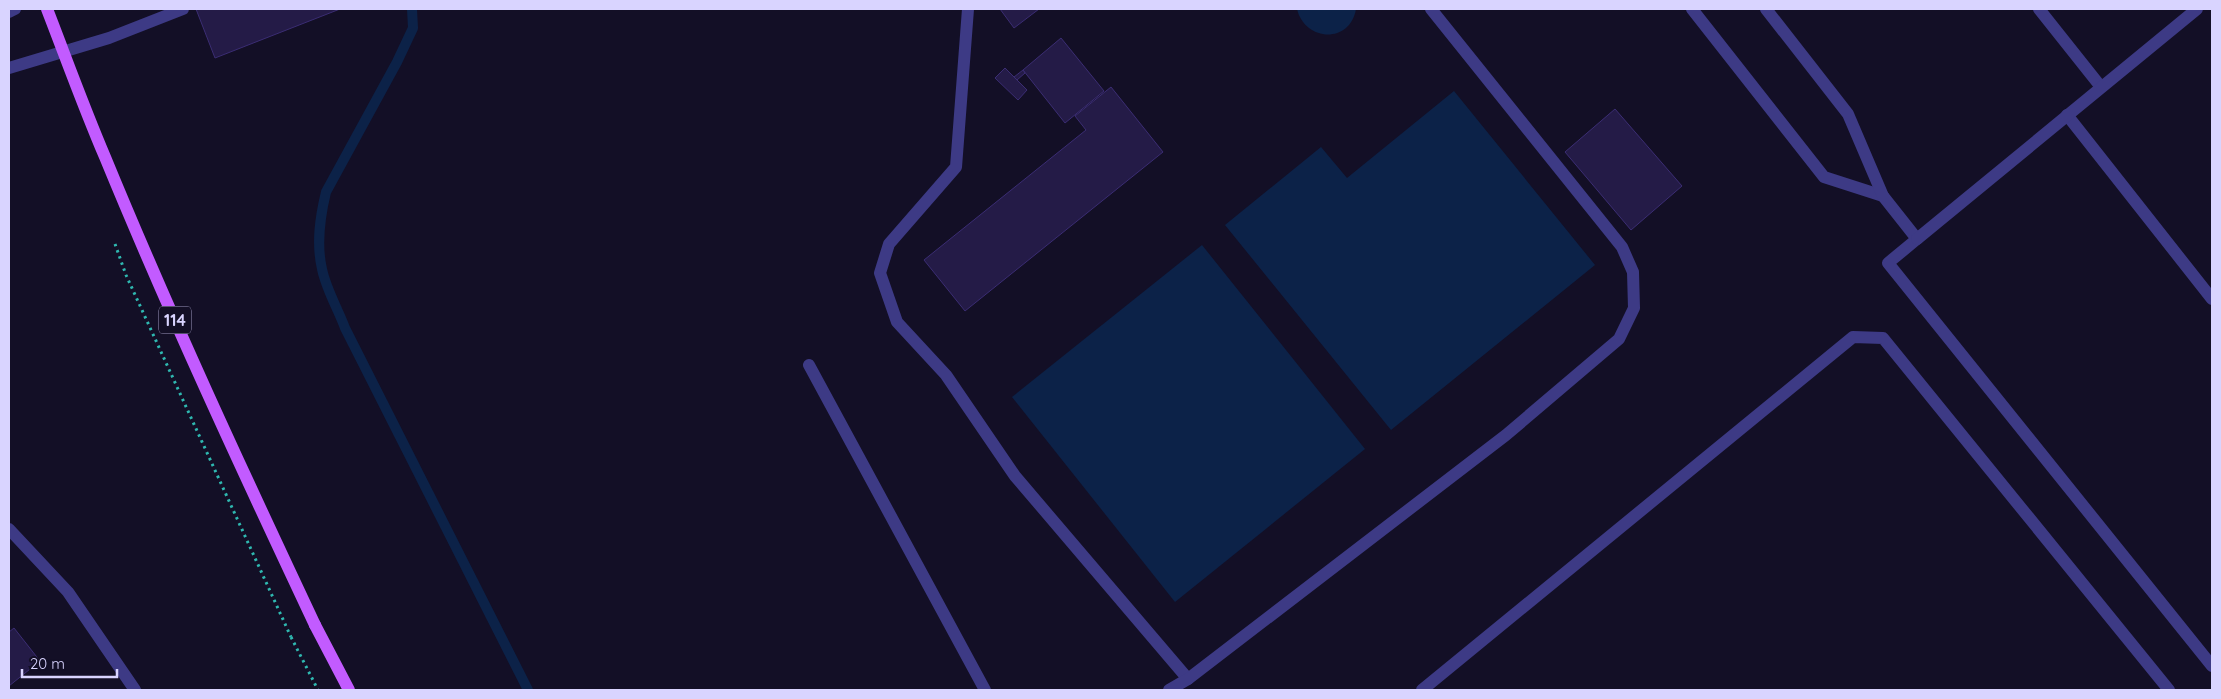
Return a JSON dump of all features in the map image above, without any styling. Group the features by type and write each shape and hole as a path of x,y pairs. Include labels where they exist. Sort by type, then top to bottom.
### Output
{"main road":[{"name":"114","path":"47,9 104,156 165,297 242,470 315,625 349,690"}],"street":[{"path":"9,12 15,9"},
{"path":"9,68 109,38 183,9"},
{"path":"968,9 956,167 889,244 880,273 897,322 946,375 1014,476 1188,679"},
{"path":"1169,690 1188,679 1506,435 1619,339 1634,308 1633,272 1622,247 1430,9"},
{"path":"1692,9 1824,177 1883,196"},
{"path":"1766,9 1848,114 1883,196 1917,239"},
{"path":"2039,9 2101,87"},
{"path":"2197,9 1888,263 2212,666"},
{"path":"2067,115 2212,299"},
{"path":"1422,690 1853,337 1883,338 2169,690"},
{"path":"809,365 986,690"},
{"path":"9,529 68,592 135,690"}],"path":[{"path":"291,637 318,690"}],"water":[{"path":"1297,9 1356,9 1352,20 1345,28 1337,33 1327,34 1318,33 1309,28 1302,20"},
{"path":"1454,91 1595,265 1391,430 1225,225 1321,147 1347,178"},
{"path":"1202,245 1365,449 1175,602 1012,397"}],"building":[{"path":"196,9 340,9 215,58"},
{"path":"1000,9 1039,9 1014,28"},
{"path":"1061,38 1104,91 1065,123 1023,70"},
{"path":"1005,68 1027,90 1018,100 995,78"},
{"path":"1023,70 1025,73 1017,80 1014,77"},
{"path":"1111,87 1163,152 965,311 924,260 1086,130 1075,116"},
{"path":"1615,109 1682,186 1631,230 1565,152"},
{"path":"14,628 40,661 9,686 9,632"}],"waterway":[{"path":"412,9 413,28 397,62 326,192 320,230 320,259 326,284 345,328 528,690"}]}
